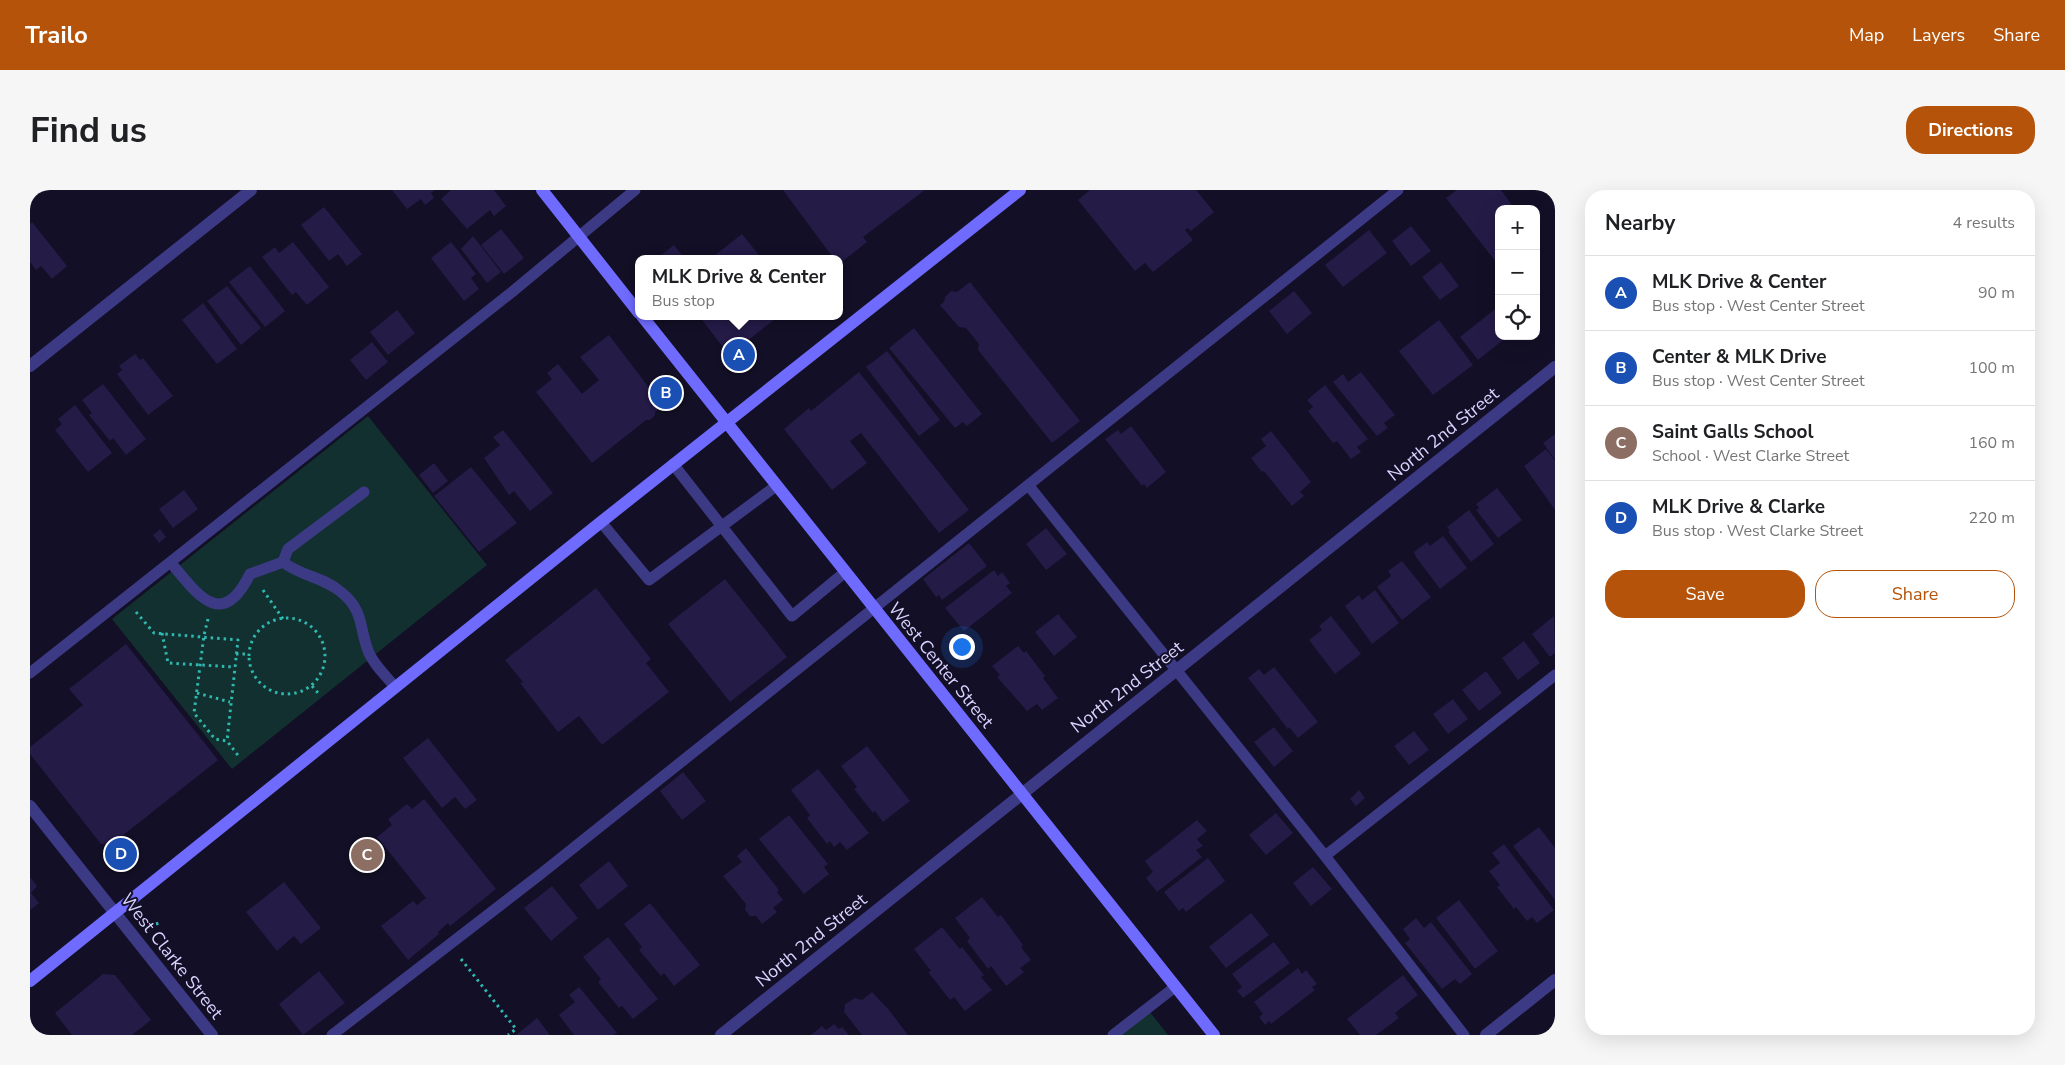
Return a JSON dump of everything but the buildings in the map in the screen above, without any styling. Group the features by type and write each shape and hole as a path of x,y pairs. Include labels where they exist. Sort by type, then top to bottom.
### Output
{"main road":[{"path":"542,190 635,308"},
{"path":"30,981 673,464 1020,190"},
{"name":"West Center Street","path":"645,320 844,573 1214,1035"}],"street":[{"path":"30,366 251,190"},
{"name":"North 2nd Street","path":"721,1035 1555,367"},
{"name":"West Clarke Street","path":"30,806 212,1035"},
{"path":"1486,1035 1555,980"}],"lane":[{"path":"30,673 512,292 635,190"},
{"path":"332,1035 542,874 872,608 1029,486 1398,190"},
{"path":"673,464 792,616 844,573"},
{"path":"601,522 649,580 776,486"},
{"path":"1029,486 1326,856 1464,1035"},
{"path":"171,563 196,593 212,604 225,604 240,594 250,574 283,562 288,549 364,492"},
{"path":"283,562 294,571 321,580 341,592 357,610 369,654 395,687"},
{"path":"1326,856 1555,675"},
{"path":"1113,1035 1175,987"}],"path":[{"path":"250,574 283,619"},
{"path":"125,599 154,633 204,635 238,640 227,742"},
{"path":"212,604 204,635 202,664 194,713 215,739 227,742 240,758"},
{"path":"283,619 306,623 316,631 322,641 325,653 324,665 320,676 312,686 301,692 290,694 277,693 266,687 254,672 249,654 252,641 260,630 270,622 283,619"},
{"path":"162,633 168,663 234,667"},
{"path":"236,654 249,654"},
{"path":"312,686 319,694"},
{"path":"197,693 230,702"},
{"path":"156,924 162,922"},
{"path":"450,944 516,1028 508,1035"}],"green space":[{"path":"368,416 487,565 232,769 112,619"},
{"path":"1150,1012 1168,1035 1121,1035"}],"place":[{"name":"MLK Drive & Center","path":"739,355"},
{"name":"Center & MLK Drive","path":"666,393"},
{"name":"MLK Drive & Clarke","path":"121,854"},
{"name":"Saint Galls School","path":"367,855"}]}
